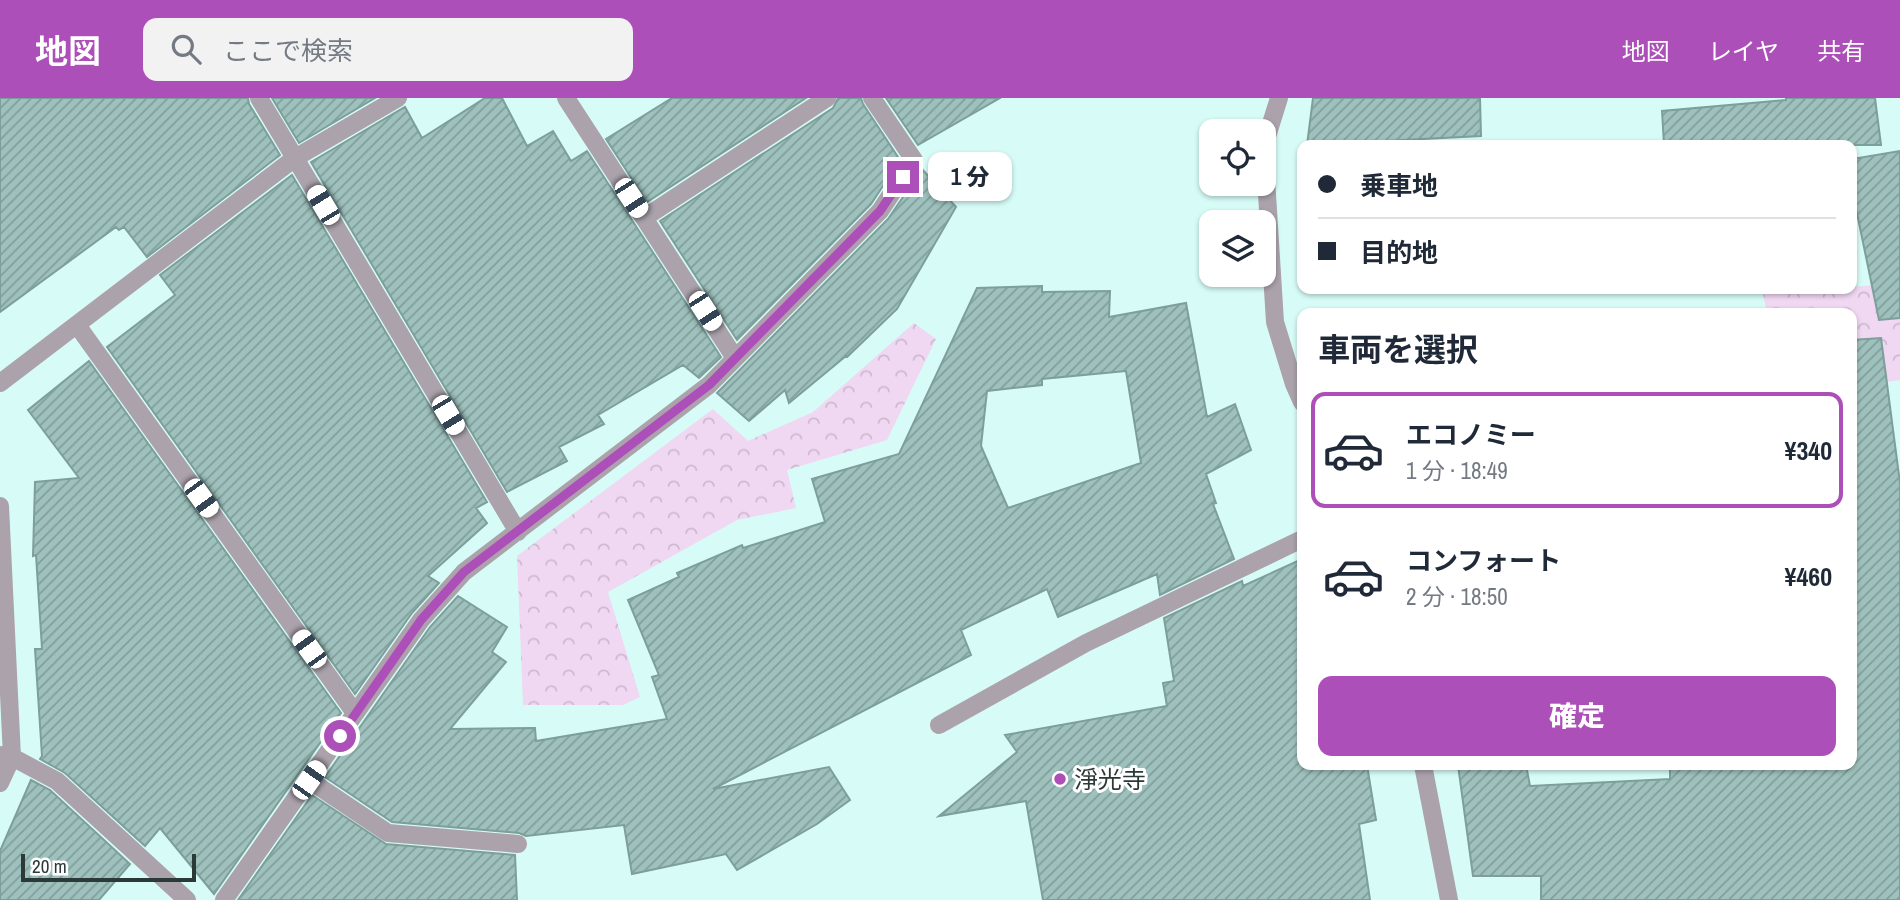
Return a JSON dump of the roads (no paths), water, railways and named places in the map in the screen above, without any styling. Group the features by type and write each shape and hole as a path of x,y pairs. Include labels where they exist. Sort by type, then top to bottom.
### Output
{"street":[{"path":"259,98 518,532"},
{"path":"0,383 295,158 398,98"},
{"path":"566,98 735,358"},
{"path":"644,218 827,98"},
{"path":"224,900 355,713 430,611 464,572 709,385 880,211 914,160 873,98"},
{"path":"1279,98 1264,146 1275,322 1297,390"},
{"path":"77,325 355,713"},
{"path":"0,506 6,756 0,783"},
{"path":"939,725 1086,643 1297,541"},
{"path":"6,756 57,781 187,900"},
{"path":"1424,770 1449,900"},
{"path":"309,780 388,833 518,844"}],"place":[{"name":"淨光寺","path":"1060,779"}]}
